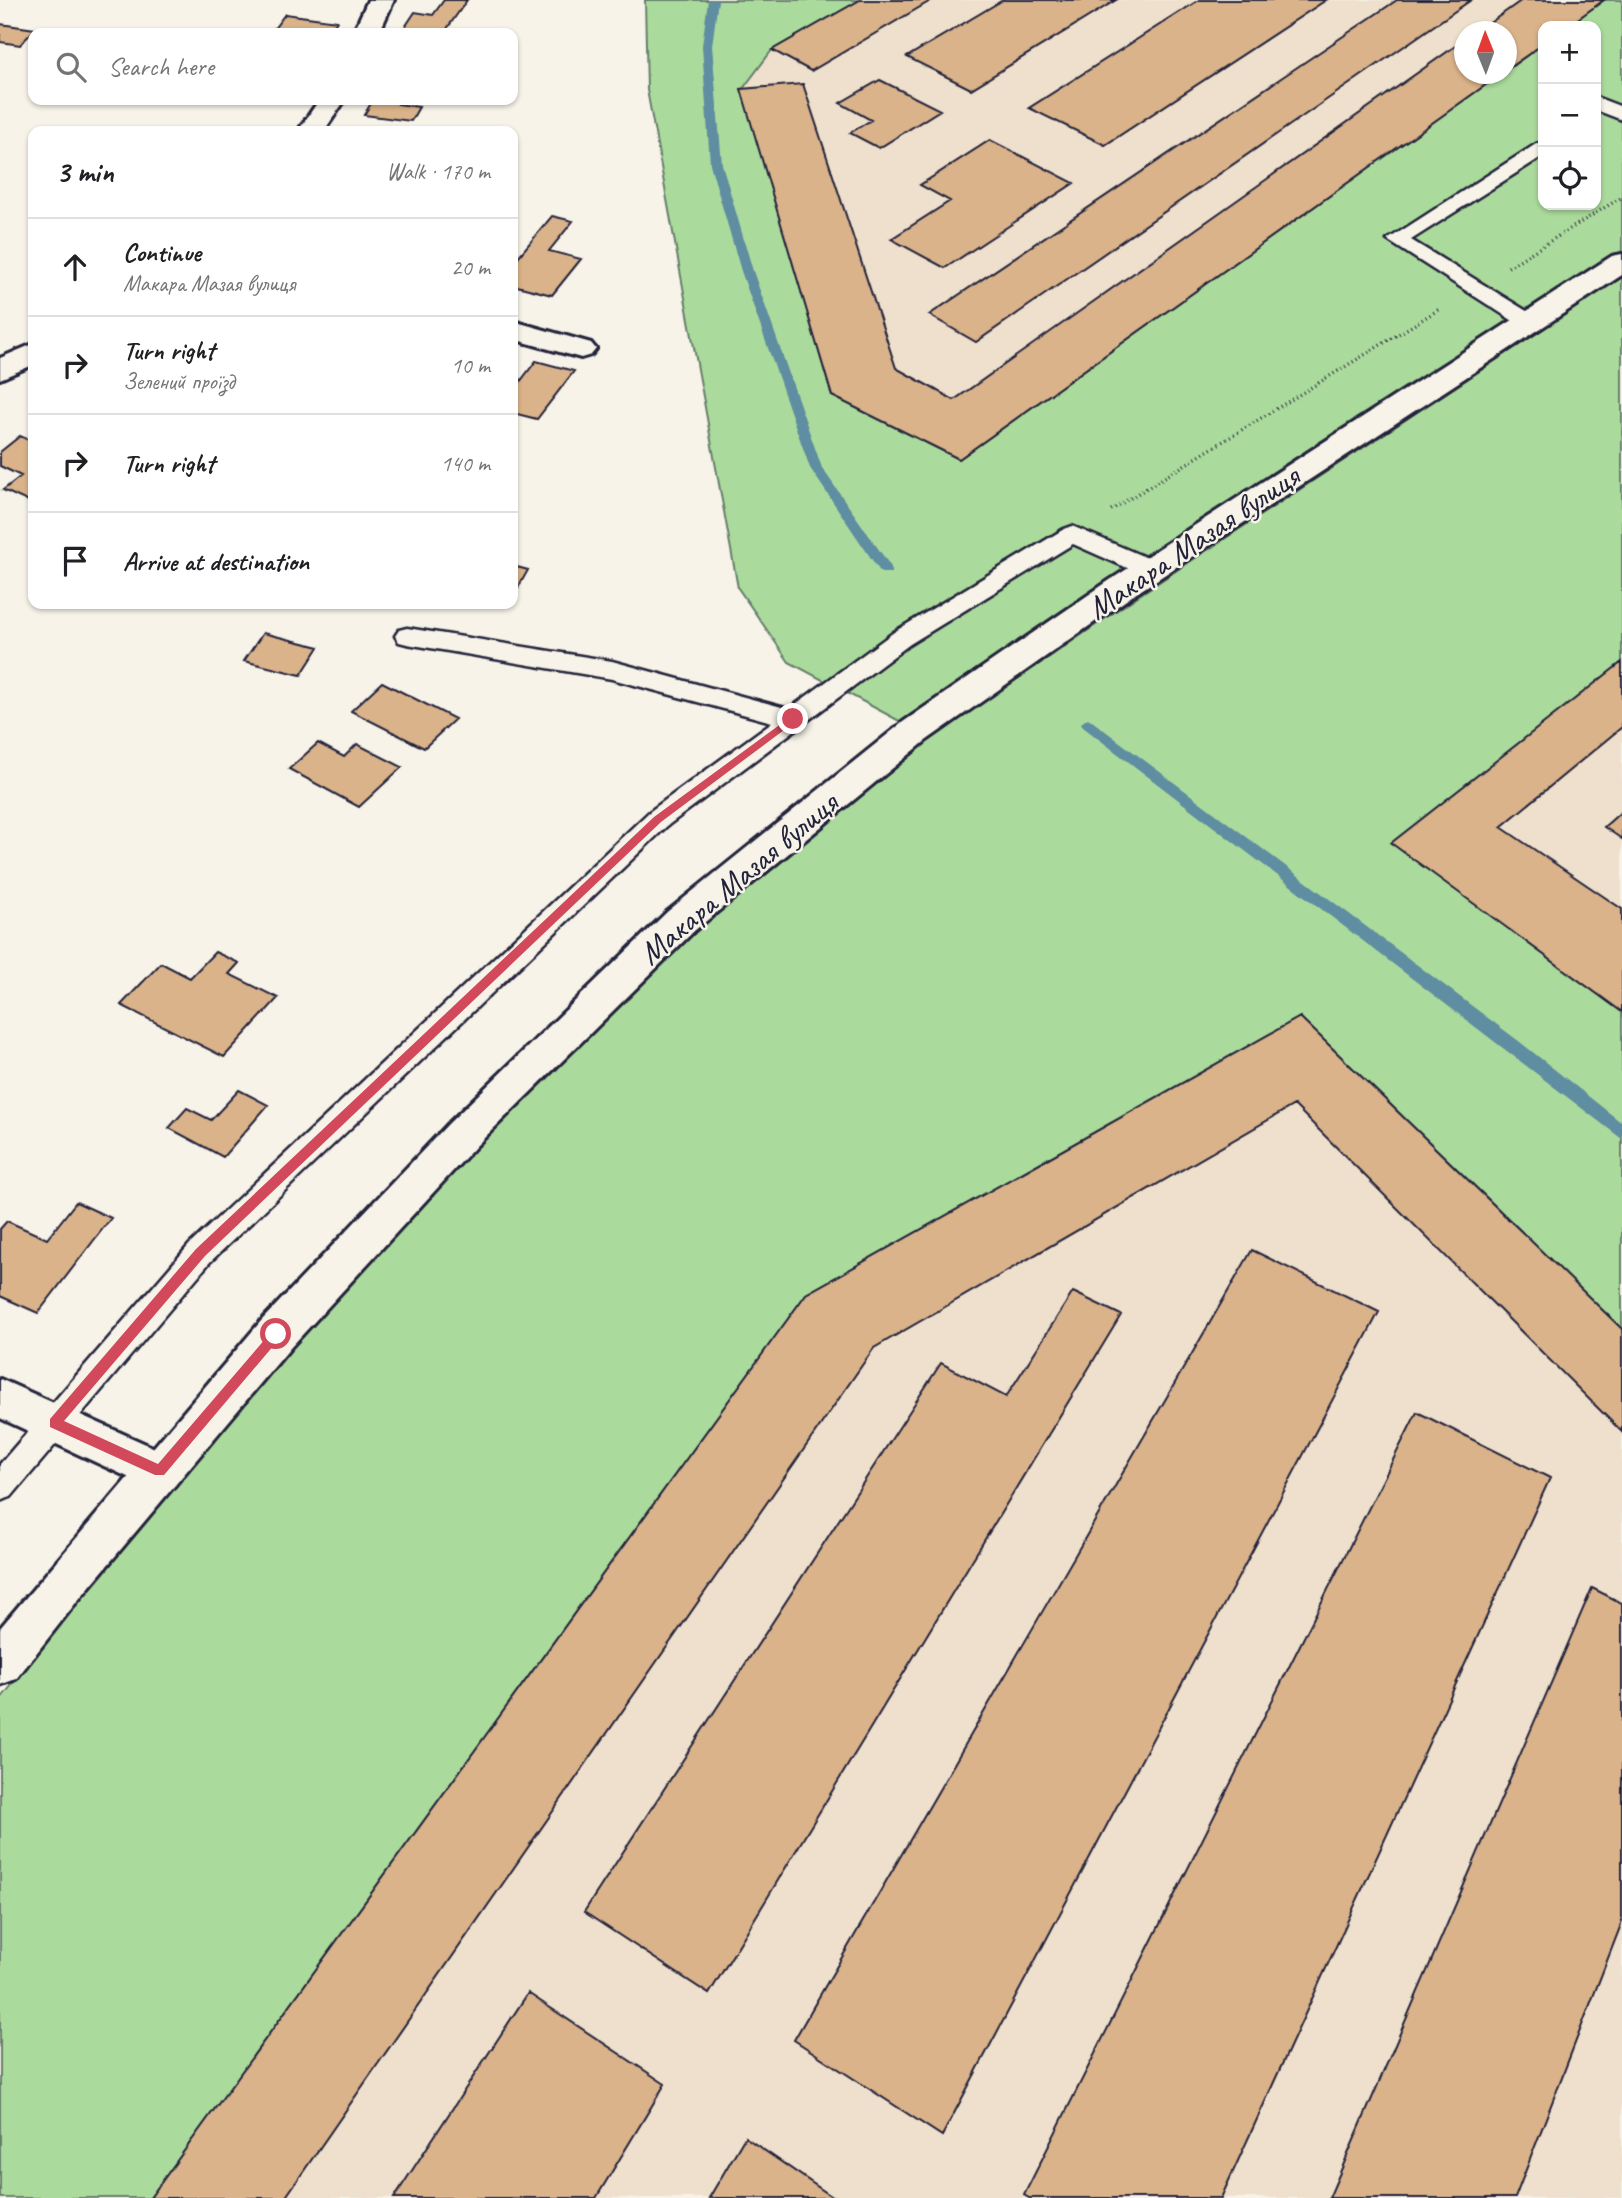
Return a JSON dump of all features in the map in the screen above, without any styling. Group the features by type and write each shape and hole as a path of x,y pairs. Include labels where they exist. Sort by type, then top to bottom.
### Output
{"main road":[{"path":"368,28 381,0"},
{"path":"314,126 328,105"},
{"name":"Макара Мазая вулиця","path":"0,1663 276,1334 463,1134 681,920 915,731 1151,569 1622,262"},
{"path":"518,331 581,349"},
{"path":"0,370 28,356"},
{"path":"0,1398 160,1471"}],"lane":[{"path":"1528,321 1396,240 1538,151"},
{"path":"0,1487 201,1253 658,819 902,638 1072,534 1151,569"},
{"path":"407,636 612,670 793,719"}],"path":[{"path":"1072,534 1622,197"}],"shaded area":[{"path":"860,0 1604,0 1575,21 1538,21 1538,48 1517,63 1517,21 1454,21 1454,84 1487,84 959,459 832,396 741,89 772,50"},
{"path":"1622,662 1622,1012 1392,843"},
{"path":"1300,1017 1622,1329 1622,2198 150,2198 806,1294"}],"green space":[{"path":"645,0 860,0 772,50 742,90 832,396 959,459 1487,84 1517,84 1517,63 1538,48 1538,210 1601,210 1601,21 1575,21 1604,0 1622,0 1622,251 905,724 789,662 738,588 647,90"},
{"path":"1622,277 1622,662 1392,843 1622,1012 1622,1329 1300,1017 806,1294 150,2198 0,2198 0,1700 78,1602 294,1345 480,1144 696,931 929,740 1135,598"}],"building":[{"path":"444,0 467,0 447,28 404,28 415,12 433,15"},
{"path":"860,0 932,0 811,71 772,50"},
{"path":"1003,0 1116,0 971,89 907,57"},
{"path":"1199,0 1326,0 1105,145 1029,108"},
{"path":"1397,0 1471,0 976,342 929,315"},
{"path":"1522,0 1604,0 1575,21 1538,21 1538,48 1517,62 1517,21 1492,21"},
{"path":"285,14 337,21 332,28 275,28"},
{"path":"0,24 28,28 28,36 20,45 0,42"},
{"path":"1454,47 1454,84 1487,84 959,459 832,396 741,89 803,84 896,368 954,400"},
{"path":"880,80 940,110 879,148 850,133 871,120 840,103"},
{"path":"370,105 419,107 411,121 364,115"},
{"path":"990,140 1074,183 945,268 891,239 950,201 920,185"},
{"path":"552,216 573,221 549,251 581,259 552,295 518,286 518,257"},
{"path":"536,361 574,371 537,419 518,414 518,384"},
{"path":"20,436 28,440 28,502 3,490 21,476 0,466 0,452"},
{"path":"518,567 528,570 518,588"},
{"path":"263,633 319,647 301,675 244,661"},
{"path":"1622,662 1622,727 1501,827 1622,909 1622,1012 1391,843"},
{"path":"382,682 455,719 424,748 351,711"},
{"path":"318,743 344,757 357,744 402,767 359,807 289,769"},
{"path":"1622,811 1622,839 1604,827"},
{"path":"215,952 239,963 229,974 278,998 224,1057 121,1005 161,963 190,978"},
{"path":"1300,1017 1622,1329 1622,1432 1294,1105 874,1348 285,2198 150,2198 806,1294"},
{"path":"239,1090 268,1105 223,1157 169,1128 187,1108 211,1120"},
{"path":"76,1202 111,1218 38,1313 0,1296 0,1229 7,1221 47,1239"},
{"path":"1252,1250 1379,1312 942,2136 794,2040"},
{"path":"1073,1292 1121,1315 709,1994 584,1912 941,1363 1006,1397"},
{"path":"1417,1412 1550,1478 1221,2198 1029,2198 1024,2195"},
{"path":"1592,1588 1622,1603 1622,1922 1515,2198 1329,2198"},
{"path":"528,1993 665,2084 596,2198 394,2198"},
{"path":"745,2137 834,2198 709,2198"}],"waterway":[{"path":"713,0 707,46 716,164 747,271 816,468 886,570"},
{"path":"1088,723 1515,1046 1622,1132"}],"route":[{"path":"276,1334 160,1471 55,1423 201,1253 658,819 793,719"}]}
